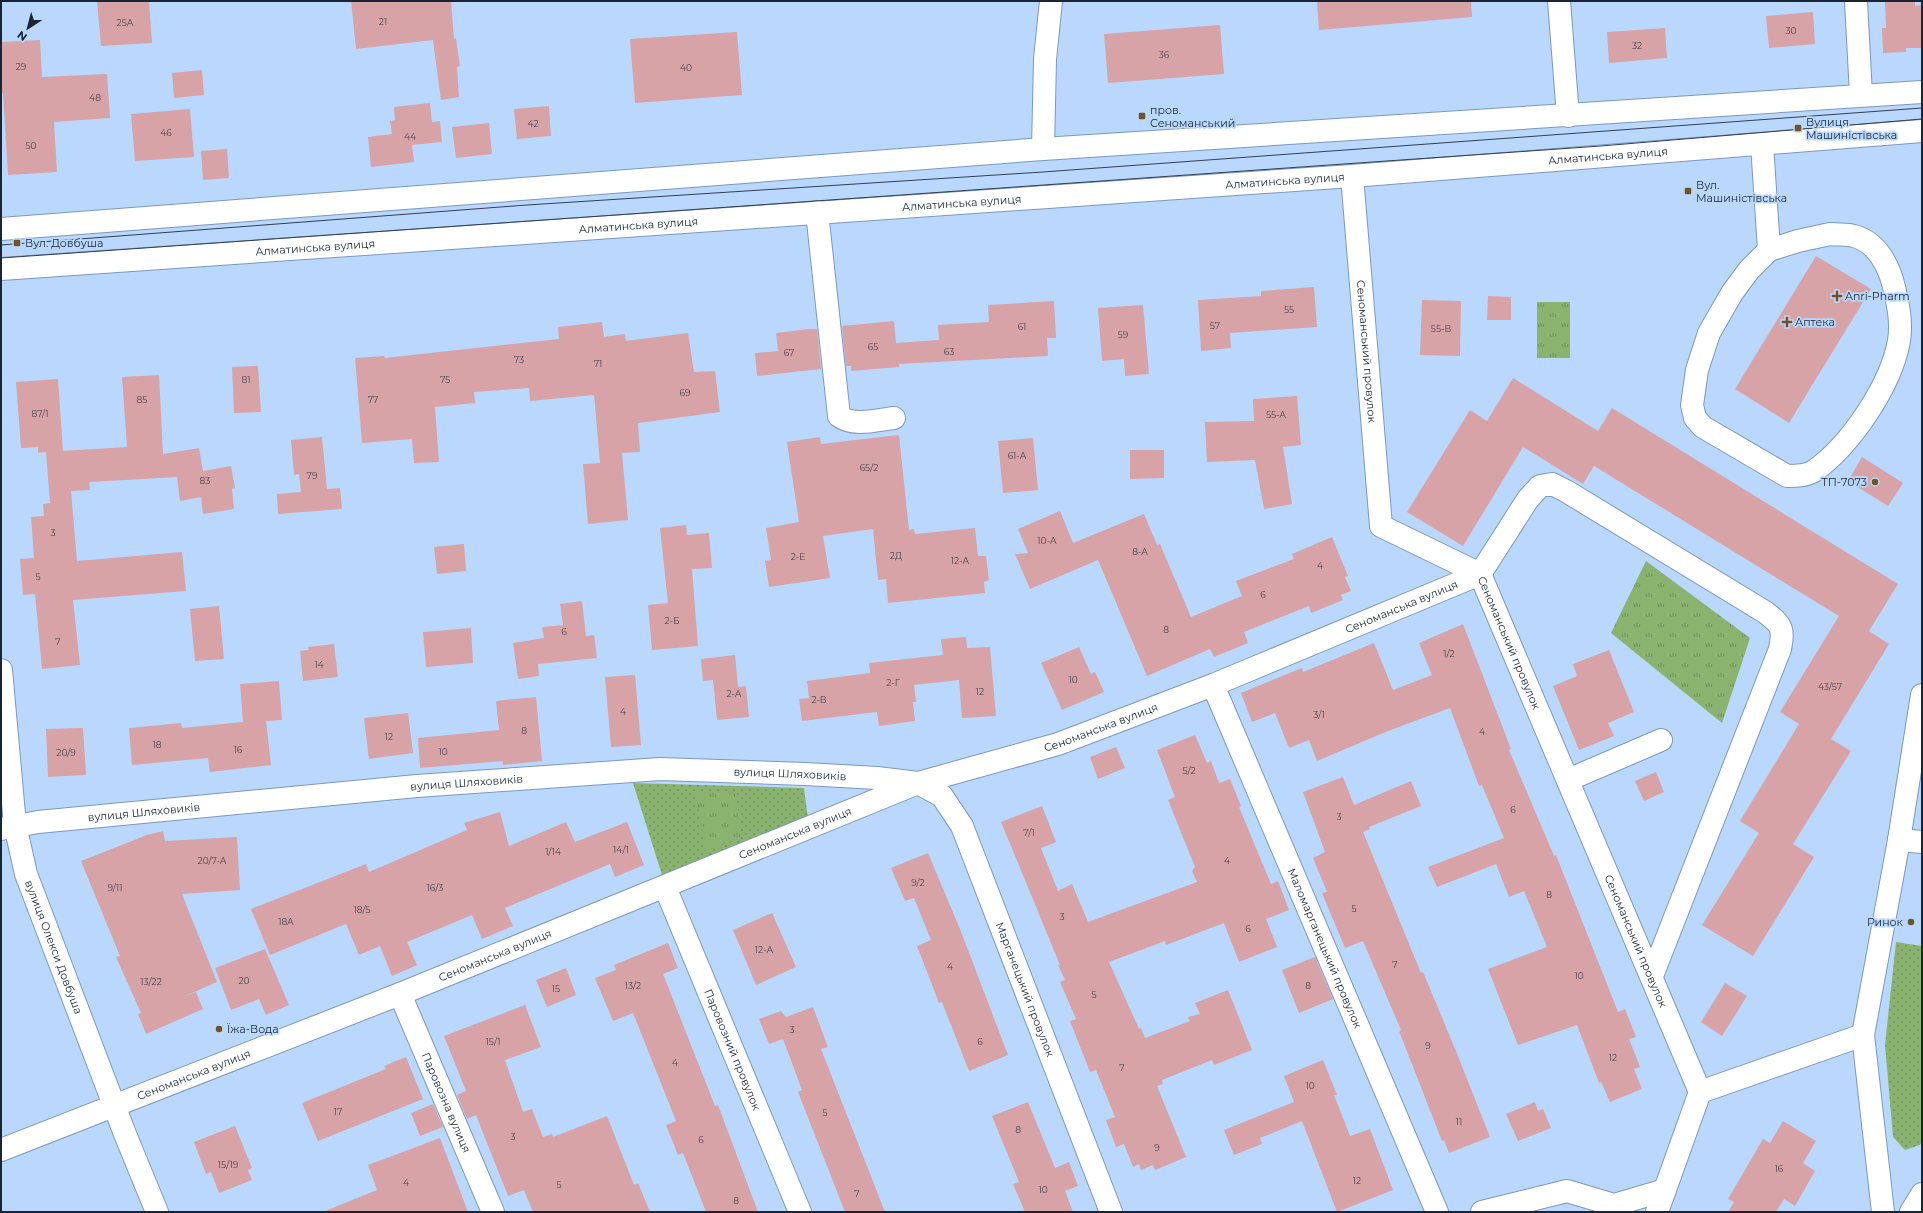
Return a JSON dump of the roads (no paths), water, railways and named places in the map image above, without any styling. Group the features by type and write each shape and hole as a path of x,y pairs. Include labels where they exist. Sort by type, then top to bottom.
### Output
{"street":[{"path":"1043,149 1045,59 1051,1"},
{"path":"1559,1 1568,116"},
{"path":"1856,1 1861,96"},
{"path":"1,229 1043,149 1922,92"},
{"name":"Алматинська вулиця","path":"1,269 1352,176 1922,131"},
{"path":"1762,144 1769,250 1749,270 1732,293 1709,333 1697,370 1692,405 1695,418 1703,427 1787,476 1798,477 1813,472 1845,442 1872,407 1891,372 1899,340 1900,311 1891,278 1883,258 1870,244 1855,236 1830,234 1798,241 1769,250"},
{"name":"Сеноманський провулок","path":"1352,176 1381,526 1480,574 1700,1092"},
{"path":"817,212 839,416 846,421 855,422 894,418"},
{"path":"1480,574 1528,499 1540,486 1552,484 1566,491 1765,612 1779,623 1782,635 1780,649 1652,976"},
{"name":"Сеноманська вулиця","path":"1,1150 400,994 918,784 1058,744 1213,685 1480,574"},
{"name":"вулиця Олекси Довбуша","path":"1,670 8,827 114,1105 157,1212"},
{"name":"Маломарганецький провулок","path":"1213,685 1437,1212"},
{"path":"1883,1212 1863,1035 1899,840 1922,695"},
{"path":"1568,780 1661,740"},
{"name":"вулиця Шляховиків","path":"8,827 417,786 660,769 877,778 918,784"},
{"name":"Марганецький провулок","path":"918,784 942,796 962,826 1111,1212"},
{"path":"1899,840 1922,842"},
{"name":"Паровозний провулок","path":"665,887 800,1212"},
{"name":"Паровозна вулиця","path":"400,994 493,1212"},
{"path":"1657,1212 1700,1092 1863,1035"},
{"path":"1482,1212 1567,1191 1614,1205 1665,1190"},
{"path":"1911,1212 1922,1194"}],"tram line":[{"path":"1,245 527,205 1043,172 1922,108"},
{"path":"1,258 1601,146 1922,119"}],"place":[{"name":"пров. Сеноманський","path":"1142,116"},
{"name":"Вулиця Машиністівська","path":"1798,128"},
{"name":"Вул. Машиністівська","path":"1688,191"},
{"name":"Вул. Довбуша","path":"17,243"},
{"name":"Anri-Pharm","path":"1837,296"},
{"name":"Аптека","path":"1787,322"},
{"name":"ТП-7073","path":"1875,482"},
{"name":"Ринок","path":"1911,922"},
{"name":"Їжа-Вода","path":"219,1029"}]}
